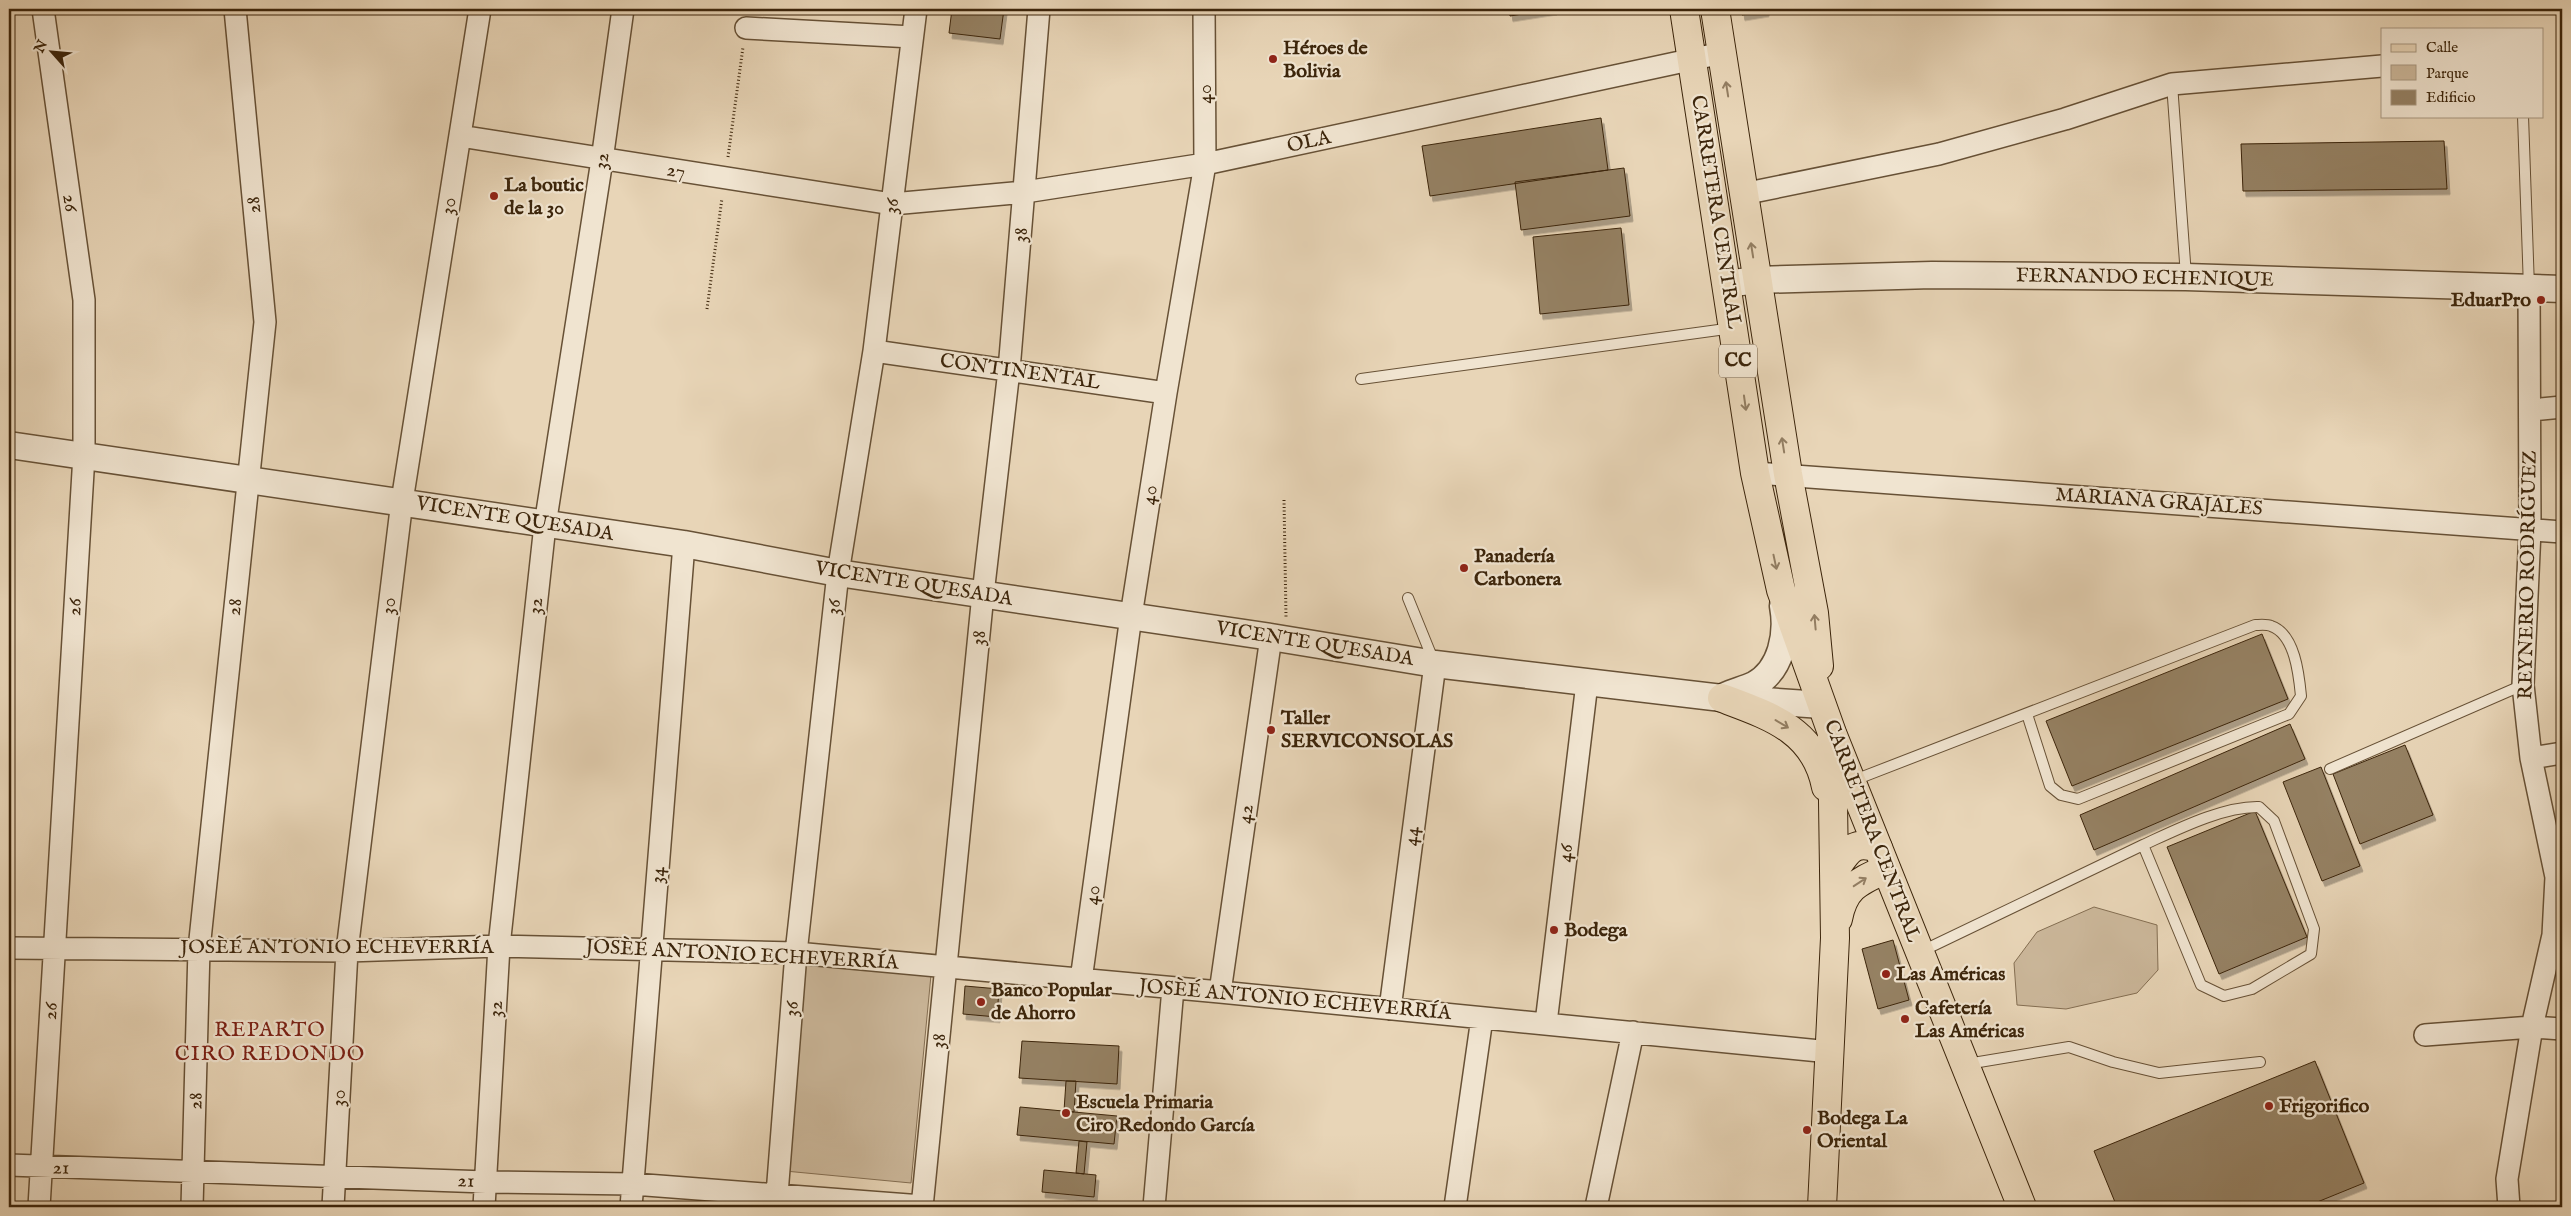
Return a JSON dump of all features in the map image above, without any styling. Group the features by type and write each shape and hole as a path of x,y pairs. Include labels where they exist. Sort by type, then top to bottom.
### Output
{"main road":[{"name":"CARRETERA CENTRAL","path":"1684,9 1755,473 1781,590 1851,782 2022,1207"},
{"name":"CARRETERA CENTRAL","path":"1715,9 1756,280 1788,474 1814,613 1822,705"},
{"path":"1722,698 1767,714 1792,730 1815,754 1824,778 1833,823"},
{"path":"1822,1207 1835,938 1832,733"},
{"path":"1834,871 1846,853 1855,846 1864,844 1882,859 1850,890 1841,906 1835,938"}],"street":[{"name":"26","path":"39,1207 84,456 84,300 43,9"},
{"name":"28","path":"192,1207 199,949 265,322 235,9"},
{"name":"30","path":"333,1207 347,951 402,501 480,9"},
{"name":"32","path":"484,1207 499,946 545,525 602,160 623,9"},
{"name":"36","path":"777,1201 796,954 838,573 874,351 916,9"},
{"name":"38","path":"922,1206 983,594 1009,370 1039,9"},
{"name":"40","path":"1081,980 1131,616 1205,164 1204,9"},
{"path":"746,28 912,37"},
{"name":"OLA","path":"892,204 1025,192 1205,164 1722,54"},
{"path":"1743,194 1939,154 2065,119 2172,84 2381,66"},
{"name":"27","path":"460,136 602,160 892,204"},
{"name":"FERNANDO ECHENIQUE","path":"1727,284 1756,280 1932,275 2186,277 2562,289"},
{"name":"REYNERIO RODRÍGUEZ","path":"2509,1207 2507,1179 2532,1028 2558,935 2556,877 2531,758 2523,685 2530,530 2532,410 2529,288"},
{"name":"CONTINENTAL","path":"874,351 1166,393"},
{"path":"2532,410 2562,407"},
{"name":"VICENTE QUESADA","path":"9,445 402,501 545,525 684,544 838,573 1279,638 1435,664 1722,698 1822,705"},
{"name":"MARIANA GRAJALES","path":"1755,473 2562,532"},
{"name":"34","path":"631,1207 684,544"},
{"path":"1722,698 1755,684 1767,674 1777,659 1784,641 1786,621 1781,590"},
{"name":"42","path":"1220,992 1279,638"},
{"name":"44","path":"1390,1009 1435,664"},
{"name":"46","path":"1546,1023 1587,683"},
{"path":"2531,758 2562,753"},
{"name":"JOSÈÉ ANTONIO ECHEVERRÍA","path":"9,948 347,951 499,946 796,954 946,966 1830,1052"},
{"path":"1154,1207 1173,988"},
{"path":"1455,1207 1482,1018"},
{"path":"2425,1035 2532,1028 2562,1030"},
{"path":"1596,1207 1632,1032"},
{"name":"21","path":"9,1165 194,1173 336,1175 486,1182 633,1184 777,1201 922,1206"}],"lane":[{"path":"2172,84 2186,277"},
{"name":"REYNERIO RODRÍGUEZ","path":"2523,118 2529,288"},
{"path":"1361,380 1734,328"},
{"path":"1408,598 1435,664"},
{"path":"1851,782 2255,625 2271,626 2286,636 2299,676 2301,696 2289,714 2078,798 2062,795 2050,786 2027,714"},
{"path":"2330,769 2523,685"},
{"path":"1919,952 2144,845 2178,829 2243,807 2259,807 2274,822 2314,928 2311,954 2252,989 2224,996 2201,985 2144,845"},
{"path":"1964,1064 2069,1047 2113,1062 2159,1073 2260,1062"}],"path":[{"path":"1279,638 1284,500"}],"green space":[{"path":"2094,907 2157,925 2158,970 2137,993 2066,1009 2017,1005 2014,963 2037,932"},
{"path":"805,963 931,975 911,1183 785,1171"}],"building":[{"path":"952,9 1004,9 1000,39 949,33"},
{"path":"1509,9 1554,9 1510,16"},
{"path":"1741,9 1766,9 1766,11 1742,15"},
{"path":"1601,118 1608,170 1430,196 1422,146"},
{"path":"2444,141 2447,189 2243,191 2241,144"},
{"path":"1624,168 1630,216 1521,230 1515,182"},
{"path":"1621,228 1629,305 1540,314 1533,237"},
{"path":"2262,634 2288,699 2072,786 2046,721"},
{"path":"2290,724 2305,759 2094,850 2080,815"},
{"path":"2405,745 2433,815 2360,844 2333,774"},
{"path":"2321,767 2360,866 2322,881 2283,782"},
{"path":"2255,811 2307,937 2219,974 2167,847"},
{"name":"Las Américas","path":"1893,940 1909,1000 1878,1009 1862,949"},
{"name":"Banco Popular de Ahorro","path":"965,986 999,989 997,1017 963,1014"},
{"path":"1022,1041 1119,1046 1117,1084 1019,1078"},
{"name":"Frigorifico","path":"2315,1061 2364,1183 2305,1207 2117,1207 2094,1151"},
{"path":"1066,1081 1076,1081 1074,1112 1064,1111"},
{"path":"1020,1107 1117,1116 1114,1144 1017,1135"},
{"path":"1079,1141 1087,1142 1084,1174 1076,1173"},
{"path":"1044,1170 1096,1175 1094,1197 1042,1192"}],"place":[{"name":"Héroes de Bolivia","path":"1273,59"},
{"name":"La boutic de la 30","path":"494,196"},
{"name":"EduarPro","path":"2541,300"},
{"name":"Panadería Carbonera","path":"1464,568"},
{"name":"Taller SERVICONSOLAS","path":"1271,730"},
{"name":"Bodega","path":"1554,930"},
{"name":"Las Américas","path":"1886,974"},
{"name":"Banco Popular de Ahorro","path":"981,1002"},
{"name":"Cafetería Las Américas","path":"1905,1019"},
{"name":"Frigorifico","path":"2269,1106"},
{"name":"Escuela Primaria Ciro Redondo García","path":"1066,1113"},
{"name":"Bodega La Oriental","path":"1807,1130"}],"district":[{"name":"REPARTO CIRO REDONDO","path":"270,1042"}]}
